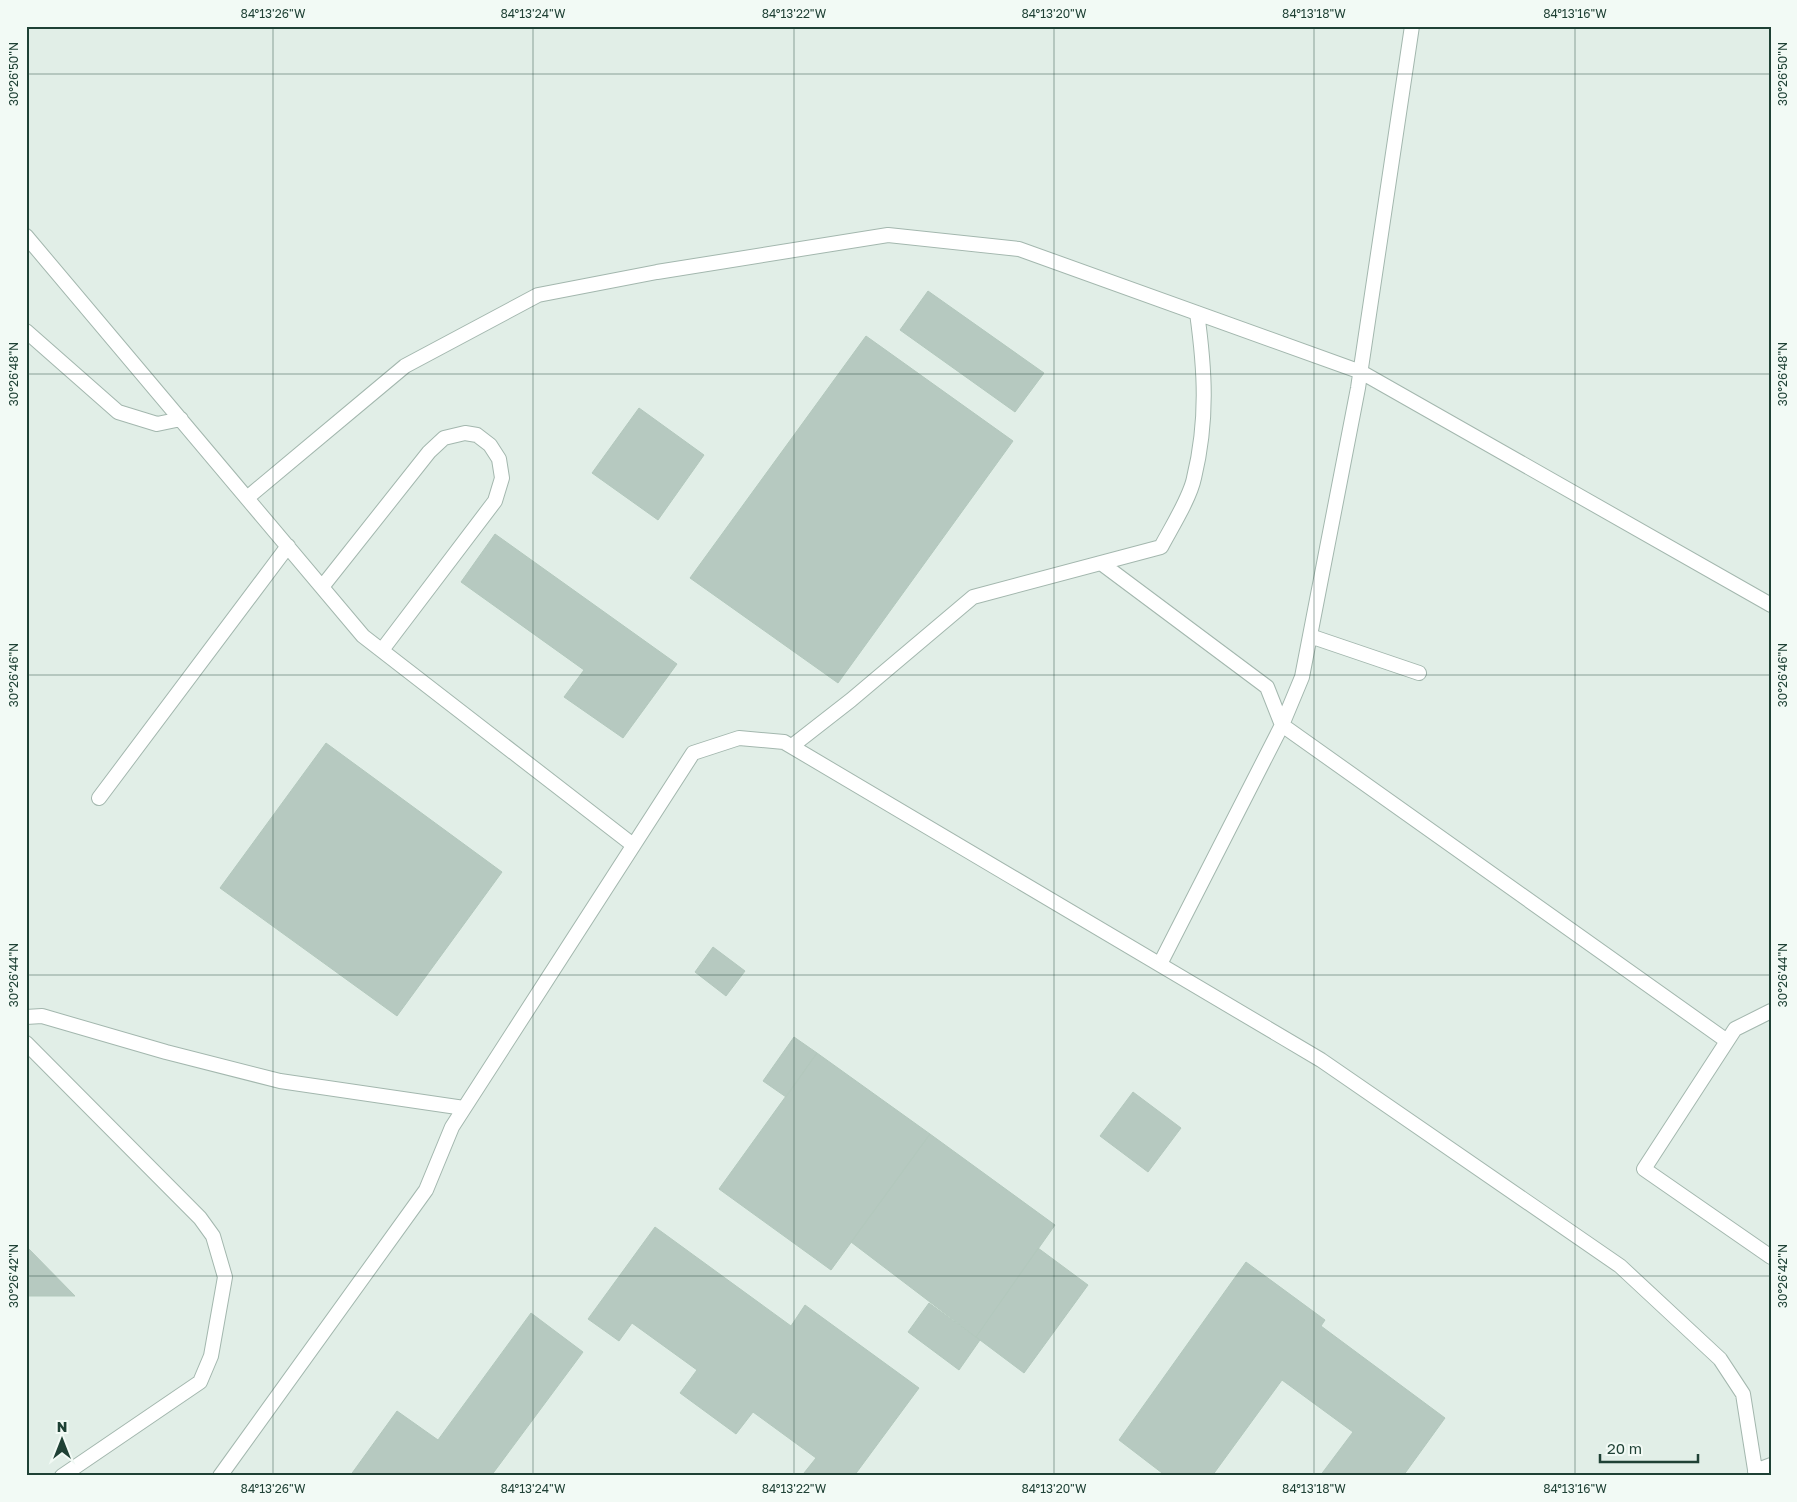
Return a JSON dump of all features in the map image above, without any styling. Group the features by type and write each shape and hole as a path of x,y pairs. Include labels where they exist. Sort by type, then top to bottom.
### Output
{"lane":[{"path":"1160,964 1282,725 1302,677 1360,372 1412,26"},
{"path":"247,498 406,366 538,295 657,272 888,235 1019,249 1360,372 1771,605"},
{"path":"26,236 363,636 633,845"},
{"path":"792,746 851,700 974,597 1161,547 1194,479 1205,405 1204,360 1197,313"},
{"path":"26,331 118,412 157,424 180,419"},
{"path":"322,587 429,452 444,438 464,433 477,435 490,445 499,459 502,478 495,501 382,650"},
{"path":"99,798 288,546"},
{"path":"1101,563 1267,687 1282,725 1728,1041"},
{"path":"1310,636 1419,673"},
{"path":"220,1476 426,1190 452,1127 693,753 739,738 784,742 792,746 1321,1060 1620,1266 1720,1359 1743,1394 1756,1474 1771,1465"},
{"path":"1771,1011 1736,1029 1644,1169 1771,1257"},
{"path":"26,1017 42,1016 166,1052 280,1081 464,1108"},
{"path":"26,1043 200,1218 213,1236 225,1277 210,1356 200,1382 62,1476"}],"building":[{"path":"928,291 1044,373 1015,412 900,330"},
{"path":"866,336 1013,441 838,683 690,578"},
{"path":"639,408 704,455 658,520 592,473"},
{"path":"495,534 677,664 623,738 564,697 584,670 461,582"},
{"path":"326,743 502,872 397,1016 220,888"},
{"path":"713,947 745,971 726,996 695,972"},
{"path":"794,1037 817,1053 786,1097 763,1081"},
{"path":"817,1053 930,1134 831,1270 719,1189"},
{"path":"1133,1092 1181,1128 1148,1172 1100,1136"},
{"path":"930,1134 1055,1225 976,1337 851,1242"},
{"path":"655,1227 791,1326 805,1305 919,1388 854,1476 808,1476 804,1473 816,1458 753,1412 736,1434 680,1393 697,1370 632,1323 619,1341 588,1319"},
{"path":"26,1246 75,1296 26,1296"},
{"path":"1038,1248 1088,1285 1024,1373 976,1337"},
{"path":"1246,1262 1325,1320 1321,1326 1445,1418 1403,1476 1320,1476 1353,1432 1282,1380 1212,1476 1166,1476 1119,1440"},
{"path":"929,1303 980,1340 959,1370 908,1332"},
{"path":"531,1313 583,1352 491,1476 350,1476 397,1411 438,1440"}]}
